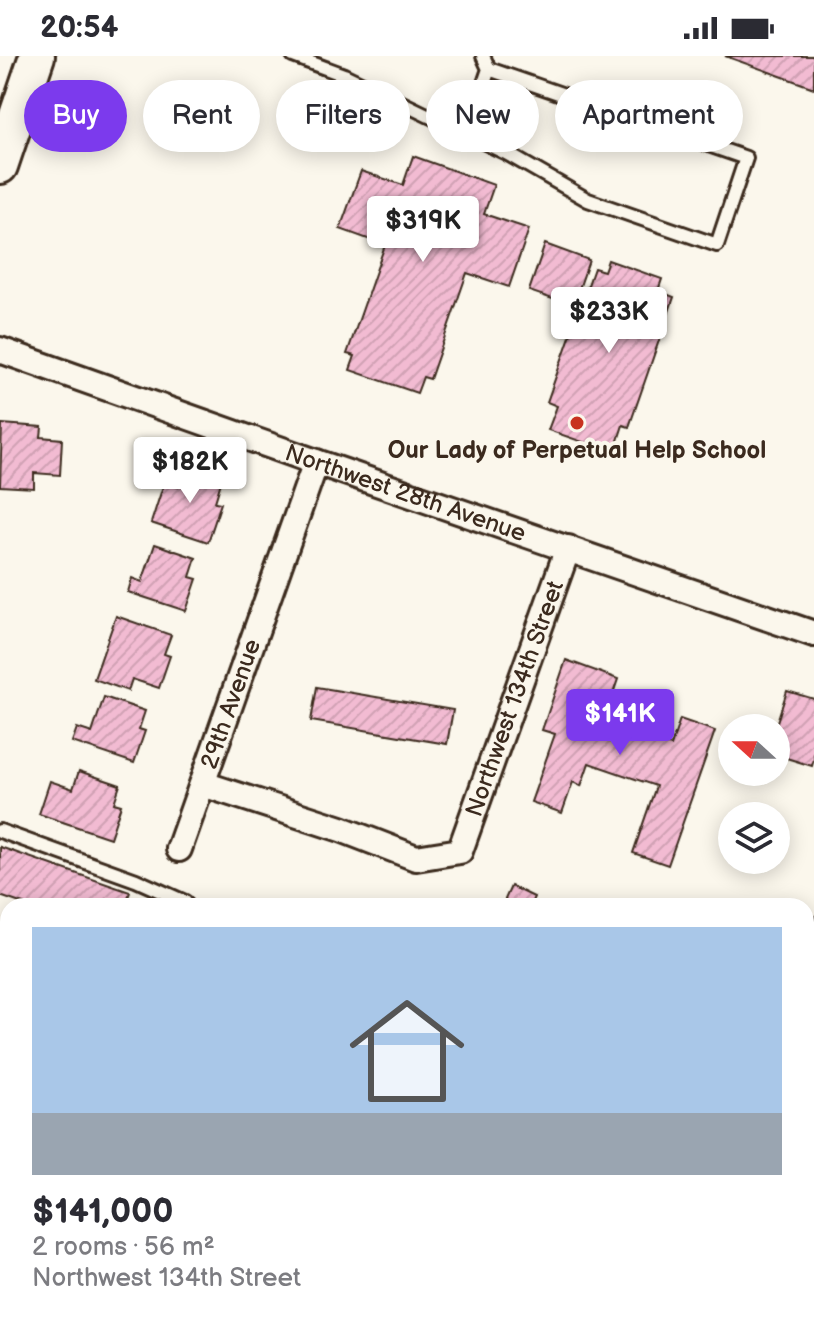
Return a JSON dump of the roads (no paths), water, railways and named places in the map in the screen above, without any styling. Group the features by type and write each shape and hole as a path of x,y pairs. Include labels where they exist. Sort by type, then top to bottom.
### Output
{"main road":[{"path":"0,166 37,56"}],"street":[{"name":"Northwest 28th Avenue","path":"0,350 814,634"},
{"name":"29th Avenue","path":"316,462 203,784 341,829 416,858 460,851"},
{"name":"Northwest 134th Street","path":"460,851 568,548"},
{"path":"179,849 203,784"}],"lane":[{"path":"293,56 344,75 426,115"},
{"path":"483,56 489,69 485,80"},
{"path":"489,69 521,80"},
{"path":"504,152 588,200 717,245 746,158 539,86"},
{"path":"0,831 136,880 176,898"}],"place":[{"name":"Our Lady of Perpetual Help School","path":"577,423"}]}
